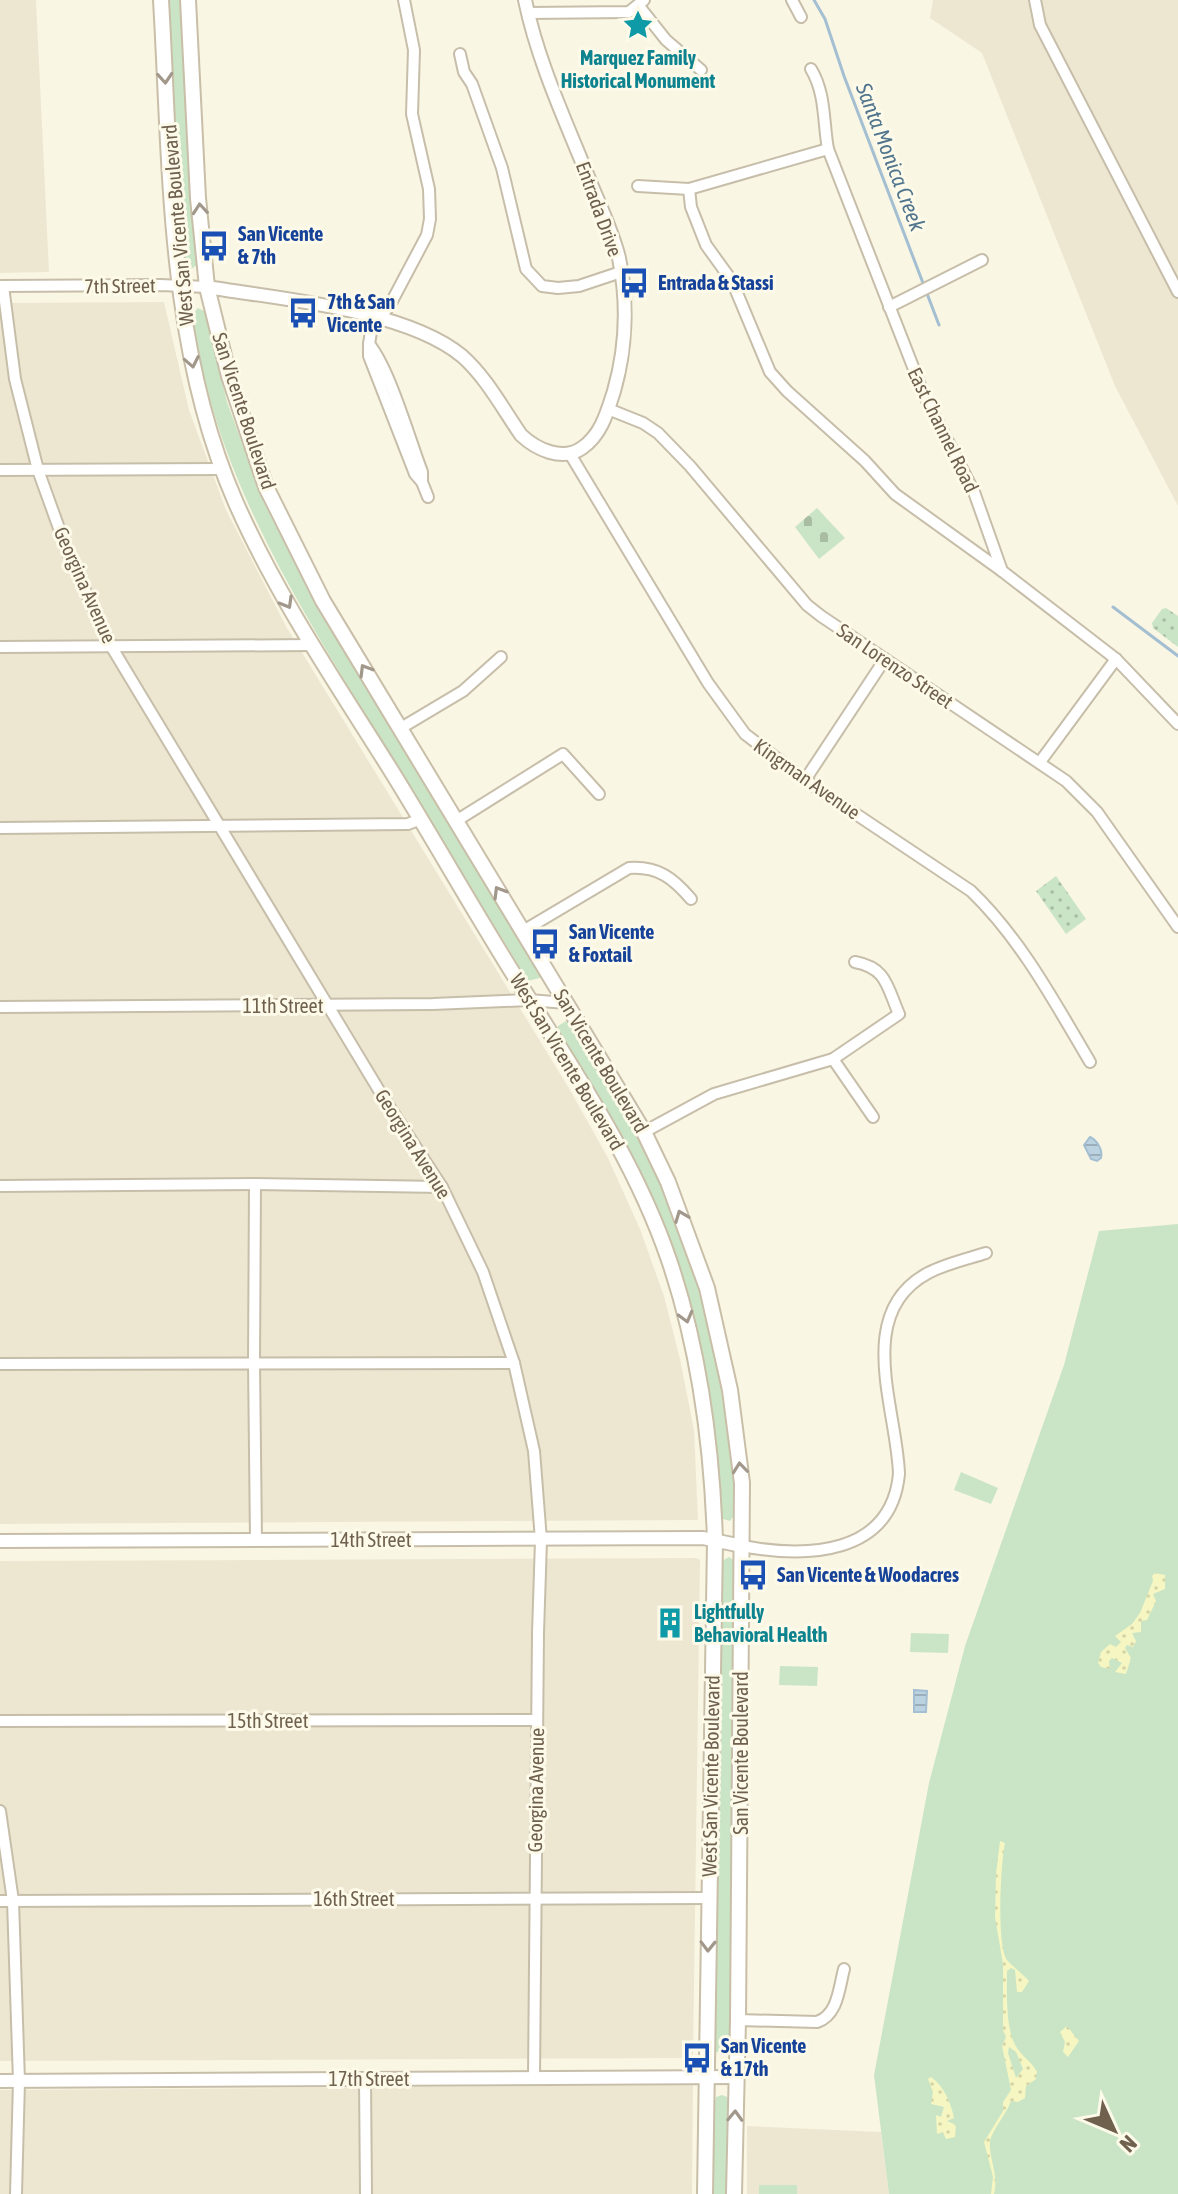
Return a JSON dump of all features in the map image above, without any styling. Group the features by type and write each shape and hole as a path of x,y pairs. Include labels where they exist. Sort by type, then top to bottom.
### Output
{"main road":[{"name":"West San Vicente Boulevard","path":"161,0 179,286 198,391 223,469 271,574 629,1163 669,1259 692,1340 713,1475 715,1541 705,2194"},
{"name":"San Vicente Boulevard","path":"188,0 198,198 207,287 229,376 266,487 323,601 644,1132 690,1239 719,1334 737,1433 742,1483 734,2194"}],"street":[{"path":"404,0 414,50 412,114 429,189 430,219 427,235 371,332 369,356 396,416 415,474 428,497"},
{"path":"792,0 801,17"},
{"path":"1035,0 1040,25 1178,292"},
{"path":"526,6 629,12 642,3 666,40 701,70"},
{"name":"Entrada Drive","path":"526,6 559,105 610,232 621,272 625,307 623,348 608,409 593,439 570,454"},
{"path":"460,54 464,72 472,84 502,168 526,269 542,286 558,288 579,286 621,272"},
{"name":"East Channel Road","path":"811,69 822,90 828,149 924,395 974,492 1002,571"},
{"path":"638,186 689,189 828,149"},
{"path":"689,189 691,207 706,245 732,281 770,372 787,391 865,461 895,494 1116,659 1178,724"},
{"path":"889,307 982,260"},
{"name":"7th Street","path":"2,286 207,287 325,306 380,319"},
{"name":"Georgina Avenue","path":"2,286 15,379 38,470 69,556 111,646 383,1097 442,1187 483,1272 514,1363 534,1451 541,1540 534,2078"},
{"path":"380,319 428,335 451,348 478,374 521,435 539,449 570,454"},
{"name":"San Lorenzo Street","path":"608,409 643,423 658,433 690,466 807,605 1072,786 1097,812 1178,927"},
{"name":"Kingman Avenue","path":"570,454 727,712 745,734 805,780 971,891 990,909 1011,936 1090,1062"},
{"path":"0,470 223,469"},
{"path":"0,647 313,645"},
{"path":"401,728 463,691 501,657"},
{"path":"805,780 885,659"},
{"path":"1040,762 1116,659"},
{"path":"456,821 563,754 599,794"},
{"path":"0,828 408,824 421,819"},
{"path":"523,931 629,868 659,870 675,880 691,899"},
{"path":"644,1132 714,1094 833,1059 899,1014 881,972 870,965 855,962"},
{"name":"11th Street","path":"0,1007 529,1000 566,1003"},
{"path":"833,1059 873,1117"},
{"path":"0,1186 255,1184 442,1187"},
{"path":"255,1184 256,1540"},
{"path":"742,1546 819,1551 840,1547 869,1533 887,1513 898,1487 899,1474 884,1348 886,1320 902,1294 914,1282 930,1272 986,1253"},
{"path":"0,1364 514,1363"},
{"name":"14th Street","path":"0,1541 703,1538 742,1546"},
{"name":"15th Street","path":"0,1721 537,1720"},
{"path":"0,1811 13,1901 19,2081 16,2194"},
{"name":"16th Street","path":"0,1901 709,1898"},
{"path":"738,2020 825,2020 834,2007 844,1969"},
{"name":"17th Street","path":"0,2081 737,2077"},
{"path":"365,2080 366,2194"}],"shaded area":[{"path":"0,0 36,0 49,272 0,273"},
{"path":"933,0 1178,0 1178,506 1115,386 982,53 930,18"},
{"path":"164,302 189,410 226,510 287,628 570,1090 608,1158 640,1229 664,1296 680,1359 694,1430 698,1520 0,1524 0,303"},
{"path":"700,1560 693,2058 0,2061 0,1561"},
{"path":"693,2085 692,2194 0,2194 0,2090"},
{"path":"747,2126 881,2132 889,2194 747,2194"}],"green space":[{"path":"166,0 183,0 198,264 190,270 182,262"},
{"path":"198,308 206,312 227,402 264,503 304,581 543,977 528,981 314,630 260,530 218,425 203,370 193,314"},
{"path":"817,508 845,538 819,559 795,527"},
{"path":"1166,608 1178,616 1178,647 1153,628 1152,623"},
{"path":"1056,876 1086,919 1066,934 1036,891"},
{"path":"570,1022 623,1104 670,1203 688,1252 704,1302 725,1405 736,1513 730,1521 720,1514 714,1432 702,1353 686,1294 642,1178 616,1127 558,1032 558,1026"},
{"path":"1178,1224 1178,2194 889,2194 874,2075 929,1783 965,1646 1064,1365 1099,1231"},
{"path":"961,1472 998,1488 991,1504 954,1490"},
{"path":"729,1557 735,1561 731,2053 714,2052 720,1566"},
{"path":"911,1633 949,1634 948,1653 910,1652"},
{"path":"780,1666 818,1667 817,1686 779,1685"},
{"path":"722,2095 730,2103 729,2194 712,2194 714,2106 716,2097"},
{"path":"759,2185 797,2185 797,2194 759,2194"}],"sand":[{"path":"1155,1573 1165,1575 1165,1589 1153,1594 1156,1601 1147,1620 1141,1621 1141,1632 1132,1633 1136,1641 1133,1647 1127,1645 1125,1648 1131,1658 1126,1674 1115,1672 1122,1663 1112,1658 1109,1661 1110,1669 1101,1667 1098,1663 1101,1652 1110,1644 1116,1647 1121,1642 1115,1636 1132,1624 1140,1613"},
{"path":"1000,1841 1005,1843 1000,1902 1001,1938 1007,1960 1029,1981 1022,1992 1017,1992 1015,1970 1011,1968 1007,1971 1009,2021 1017,2048 1037,2072 1036,2079 1026,2086 1025,2098 1018,2102 1011,2101 991,2138 995,2180 994,2194 991,2194 993,2177 984,2142 1003,2111 1003,2102 1011,2090 1002,2046 1006,2037 1003,2030 1003,1964 995,1917","holes":["1009,2047 1016,2052 1023,2069 1016,2078"]},
{"path":"1067,2026 1079,2041 1068,2057 1063,2052 1065,2042 1060,2032"},
{"path":"931,2077 949,2101 954,2118 947,2121 956,2125 955,2137 946,2139 943,2132 937,2134 936,2115 941,2117 944,2107 931,2104 933,2092 928,2079"}],"water":[{"path":"1090,1137 1100,1149 1101,1158 1097,1161 1091,1159 1084,1145"},
{"path":"914,1690 927,1691 926,1712 914,1712"}],"waterway":[{"name":"Santa Monica Creek","path":"814,0 825,19 939,325"},
{"name":"Santa Monica Creek","path":"1113,607 1178,656"}],"place":[{"name":"Marquez Family Historical Monument","path":"638,25"},
{"name":"San Vicente & 7th","path":"214,246"},
{"name":"Entrada & Stassi","path":"634,283"},
{"name":"7th & San Vicente","path":"303,313"},
{"name":"San Vicente & Foxtail","path":"545,944"},
{"name":"San Vicente & Woodacres","path":"753,1575"},
{"name":"Lightfully Behavioral Health","path":"670,1623"},
{"name":"San Vicente & 17th","path":"697,2058"}]}
